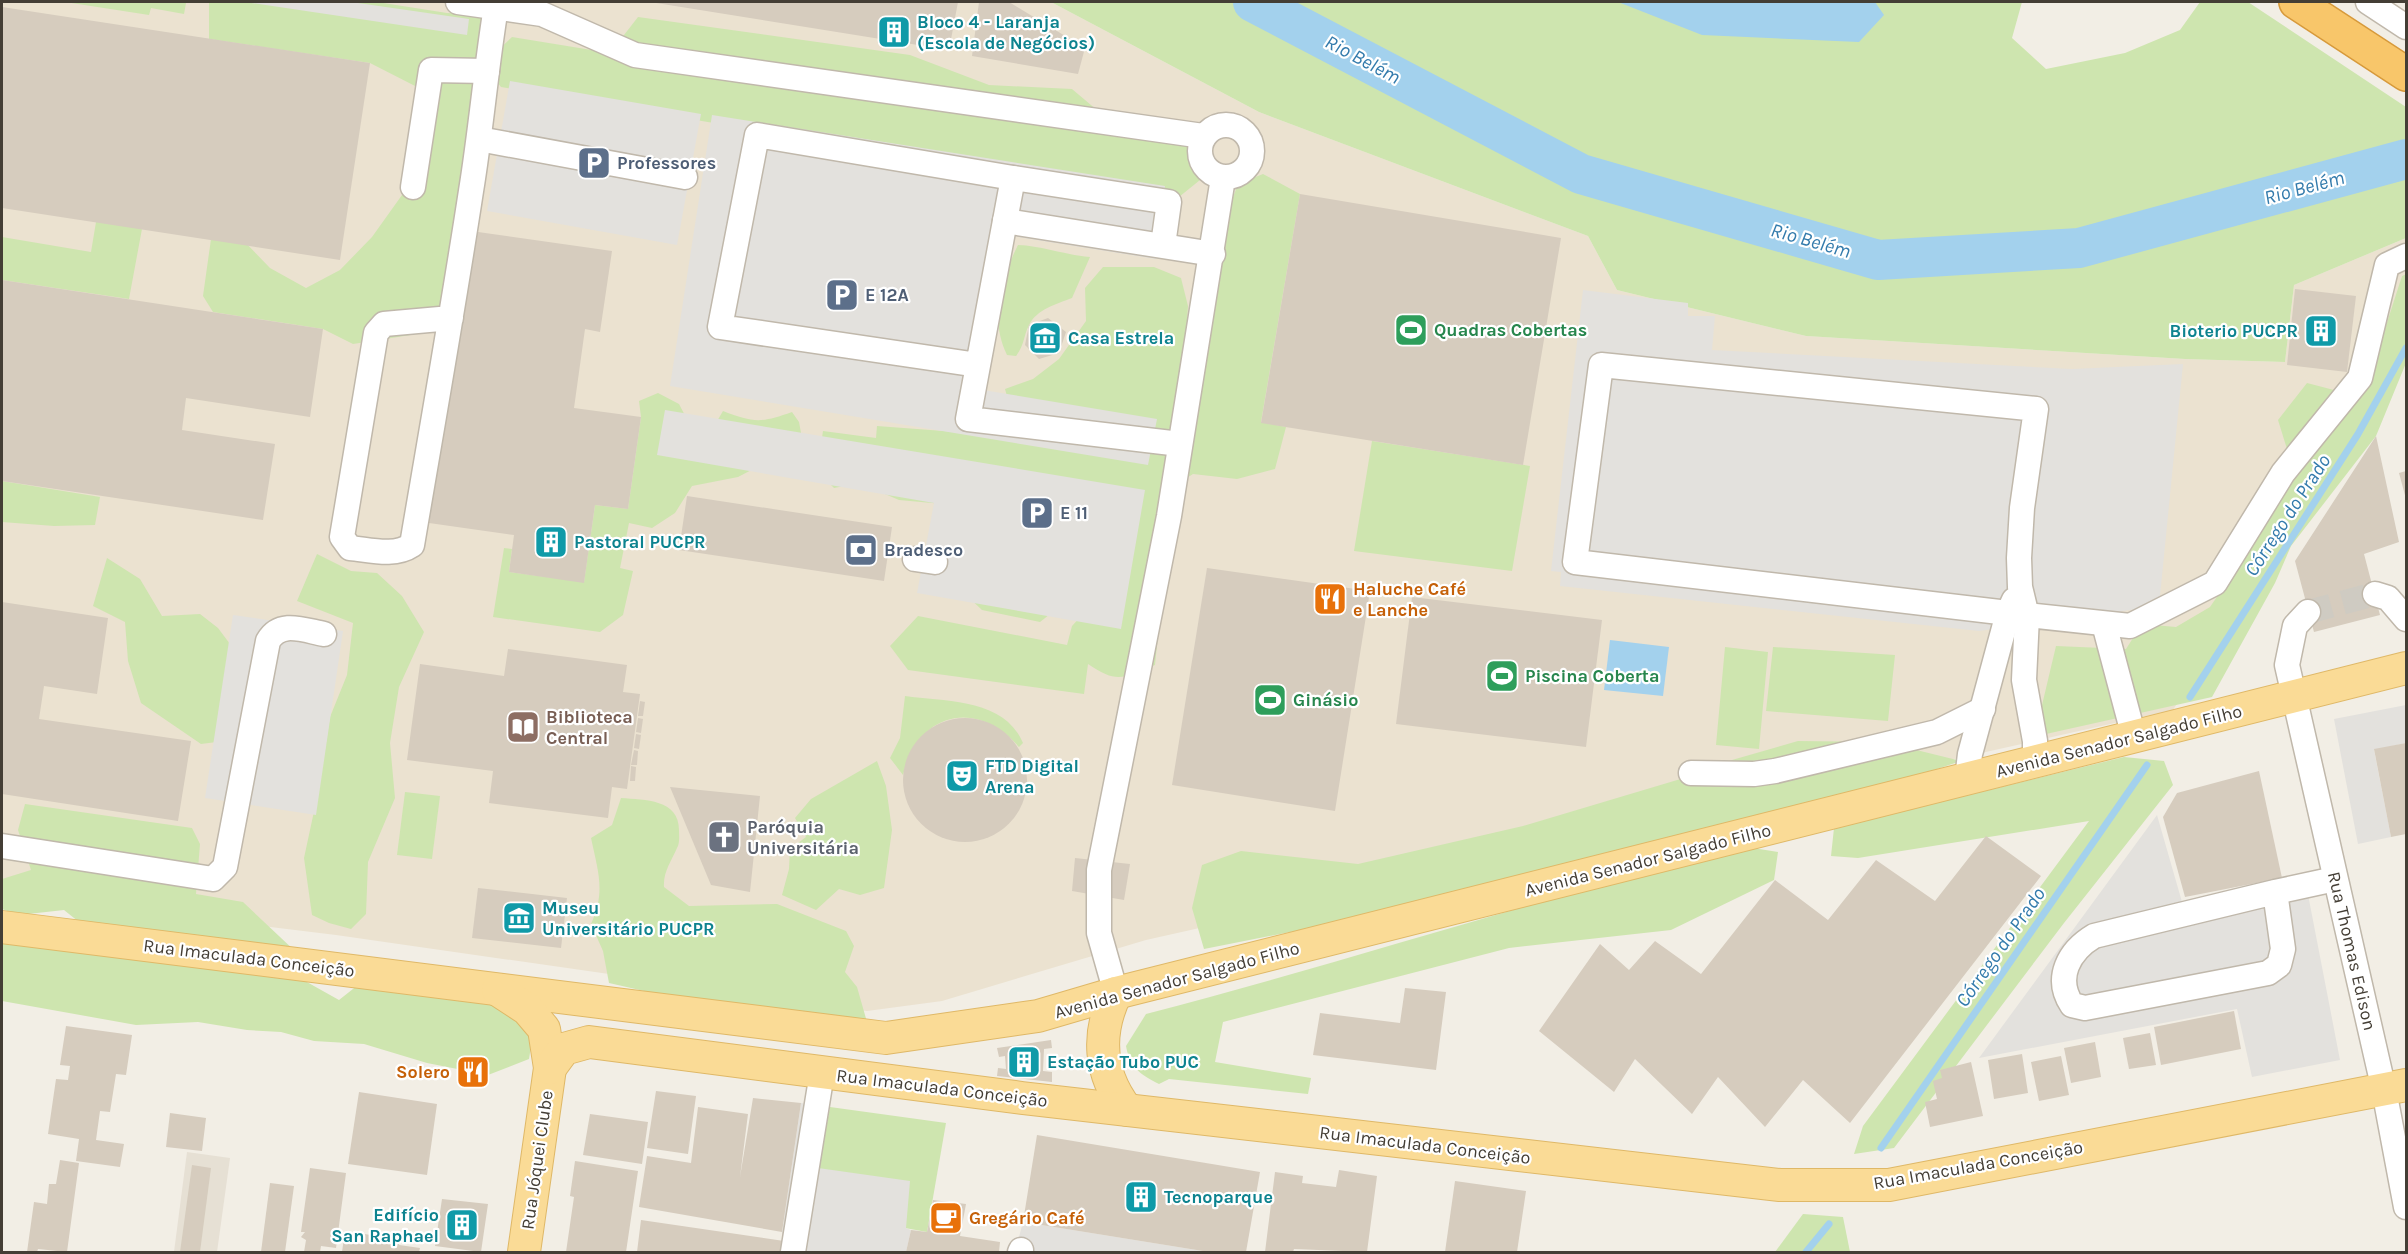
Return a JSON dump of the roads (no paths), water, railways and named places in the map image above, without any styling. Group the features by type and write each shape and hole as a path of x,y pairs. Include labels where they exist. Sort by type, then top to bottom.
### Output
{"highway":[{"path":"2296,2 2406,74"}],"main road":[{"name":"Avenida Senador Salgado Filho","path":"886,1038 1038,1016 1116,993 2406,668"},
{"name":"Rua Imaculada Conceição","path":"2,927 886,1038"},
{"name":"Rua Imaculada Conceição","path":"497,989 527,1009 544,1029 550,1068"},
{"path":"1116,993 1104,1024 1103,1057 1111,1085 1127,1110"},
{"name":"Rua Imaculada Conceição","path":"550,1068 564,1049 589,1042 1127,1110 1780,1185 1889,1185 2395,1087"},
{"name":"Rua Jóquei Clube","path":"524,1252 550,1068"}],"street":[{"path":"458,2 542,14 635,55 1203,136"},
{"path":"2368,2 2406,27"},
{"path":"450,318 384,324 376,333 342,537 350,548 393,552 403,551 412,545 450,318 479,139 496,7"},
{"path":"412,187 431,70 487,71"},
{"path":"1231,124 1245,132 1249,139 1252,146 1250,162 1239,174 1223,178 1211,173 1201,163 1199,149 1203,136 1215,126 1231,124"},
{"path":"978,365 720,327 757,135 1169,202 1163,245"},
{"path":"479,139 685,177"},
{"path":"1013,178 968,419 1180,444"},
{"path":"1116,993 1099,933 1099,870 1169,516 1213,254 1223,178"},
{"path":"1005,221 1213,254"},
{"path":"2035,762 2035,741 2024,680 2018,614 2022,508 2036,409 1601,365 1575,562 2018,614 2104,624 2130,626 2215,583 2283,473 2360,378 2397,260"},
{"path":"2375,594 2388,598 2406,619"},
{"name":"Rua Thomas Edison","path":"2308,612 2295,626 2287,665 2335,879 2395,1087 2406,1207"},
{"path":"1967,779 1970,754 1990,684 2018,614"},
{"path":"2104,624 2134,737"},
{"path":"2,846 213,879 225,867 268,641 274,631 282,627 324,634"},
{"path":"1990,684 2024,680"},
{"path":"1691,773 1754,774 1775,771 1937,732 1983,709"},
{"path":"2275,892 2283,949 2279,965 2268,973 2085,1008 2072,1005 2065,995 2066,962 2078,945 2094,936 2275,892 2335,879"},
{"path":"793,1252 822,1073"}],"water":[{"path":"1618,2 1875,2 1884,15 1859,42 1702,35"},
{"path":"1610,640 1669,647 1663,696 1604,690"}],"waterway":[{"name":"Rio Belém","path":"1253,2 1581,174 1878,260 2079,248 2406,159"},
{"name":"Córrego do Prado","path":"2190,697 2358,434 2406,348"},
{"name":"Córrego do Prado","path":"1881,1148 2147,765"},
{"name":"Córrego do Prado","path":"1806,1252 1829,1224"}],"tunnel":[{"path":"2308,612 2375,594"}],"place":[{"name":"Bloco 4 - Laranja (Escola de Negócios)","path":"894,32"},
{"name":"Professores","path":"594,163"},
{"name":"E 12A","path":"842,295"},
{"name":"Quadras Cobertas","path":"1411,330"},
{"name":"Bioterio PUCPR","path":"2321,331"},
{"name":"Casa Estrela","path":"1045,338"},
{"name":"E 11","path":"1037,513"},
{"name":"Pastoral PUCPR","path":"551,542"},
{"name":"Bradesco","path":"861,550"},
{"name":"Haluche Café e Lanche","path":"1330,599"},
{"name":"Piscina Coberta","path":"1502,676"},
{"name":"Ginásio","path":"1270,700"},
{"name":"Biblioteca Central","path":"523,727"},
{"name":"FTD Digital Arena","path":"962,776"},
{"name":"Paróquia Universitária","path":"724,837"},
{"name":"Museu Universitário PUCPR","path":"519,918"},
{"name":"Estação Tubo PUC","path":"1024,1062"},
{"name":"Solero","path":"473,1072"},
{"name":"Tecnoparque","path":"1141,1197"},
{"name":"Gregário Café","path":"946,1218"},
{"name":"Edifício San Raphael","path":"462,1225"}]}
